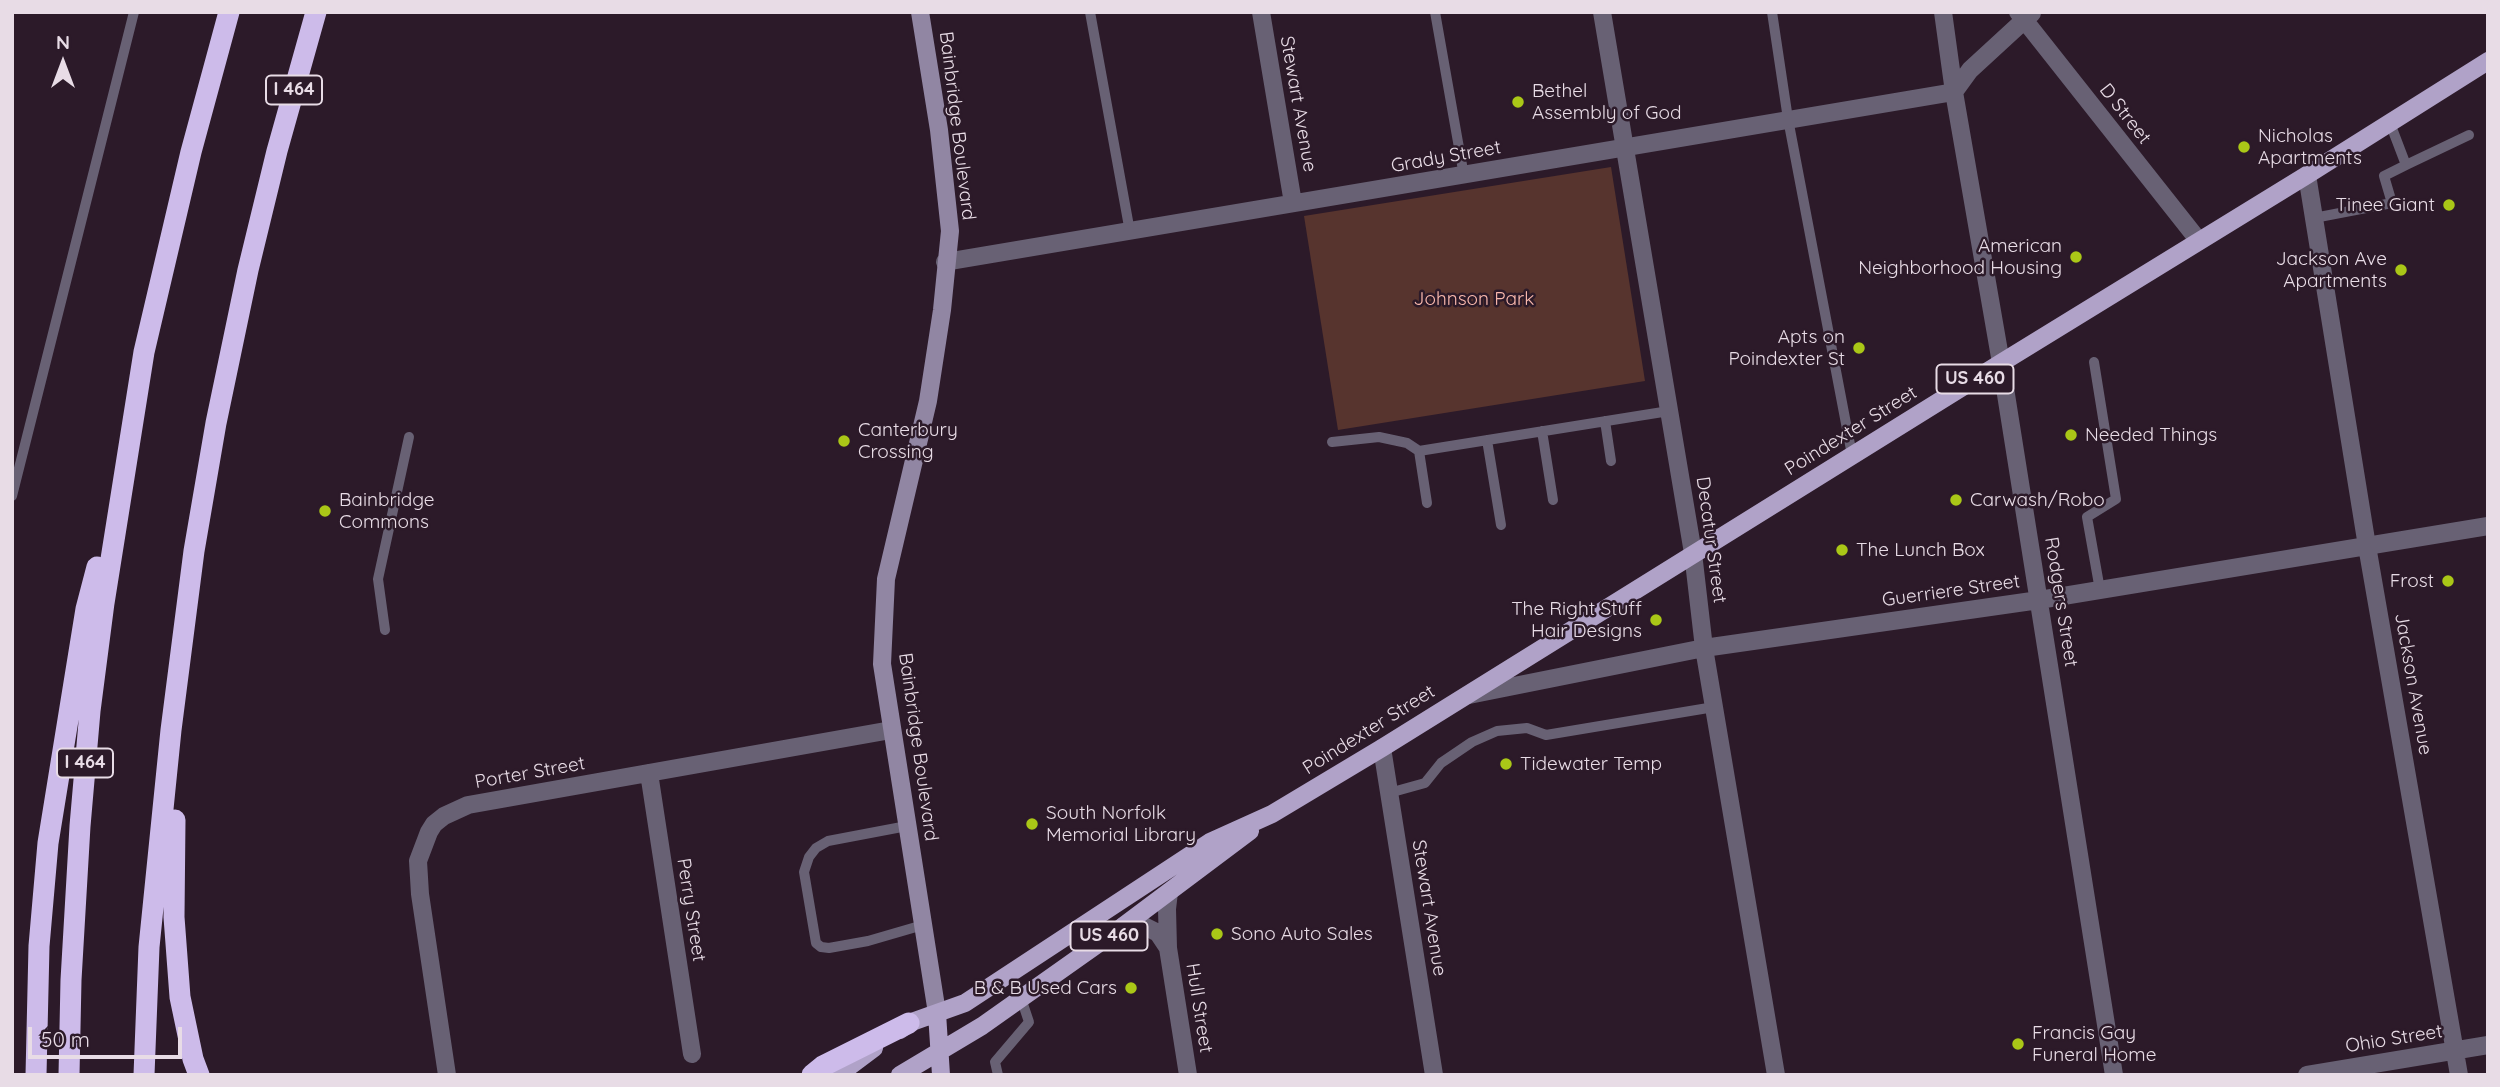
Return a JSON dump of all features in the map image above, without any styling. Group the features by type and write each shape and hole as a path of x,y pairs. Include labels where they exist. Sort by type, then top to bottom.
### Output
{"highway":[{"name":"I 464","path":"69,1075 71,980 90,711 126,454 162,270 229,12"},
{"name":"I 464","path":"144,1075 148,966 171,730 194,551 216,423 248,270 277,151 316,12"},
{"path":"36,1075 38,946 48,844 86,609 126,454"},
{"path":"171,730 176,863 174,916 180,998 199,1075"},
{"path":"812,1075 823,1066 909,1023"}],"main road":[{"name":"Poindexter Street","path":"900,1075 1021,998 1122,928 1272,814 2307,176 2488,61"},
{"name":"Poindexter Street","path":"838,1075 909,1023 965,1003 1210,842 1272,814"},
{"name":"Bainbridge Boulevard","path":"937,1013 941,1075"}],"street":[{"name":"Bainbridge Boulevard","path":"920,12 939,130 950,231 942,310 928,401 886,579 882,664 937,1013"},
{"name":"Stewart Avenue","path":"1261,12 1293,203"},
{"name":"Decatur Street","path":"1602,12 1693,554 1704,648 1776,1075"},
{"name":"Rodgers Street","path":"1943,12 2114,1075"},
{"path":"1954,92 1970,70 2025,15"},
{"name":"D Street","path":"2025,15 2199,241"},
{"name":"Grady Street","path":"945,262 1954,92"},
{"name":"Jackson Avenue","path":"2307,176 2367,546 2459,1075"},
{"name":"Guerriere Street","path":"1463,696 1704,648 2039,600 2488,526"},
{"name":"Porter Street","path":"447,1075 420,894 418,861 423,844 434,824 455,809 468,805 891,730"},
{"name":"Stewart Avenue","path":"1382,748 1434,1075"},
{"name":"Perry Street","path":"649,773 692,1054"},
{"name":"Hull Street","path":"1169,892 1168,948 1188,1075"},
{"name":"Hull Street","path":"1122,928 1144,926 1158,933 1168,948"},
{"name":"Ohio Street","path":"2307,1075 2488,1045"}],"lane":[{"path":"12,496 134,12"},
{"path":"1090,12 1130,232"},
{"path":"1435,12 1464,176"},
{"path":"1772,12 1788,119 1852,455"},
{"path":"2390,123 2406,165"},
{"path":"2314,218 2392,203 2384,176 2469,135"},
{"path":"2094,362 2116,499 2087,517 2100,590"},
{"path":"1332,442 1379,437 1407,443 1419,451 1669,411"},
{"path":"1605,421 1611,461"},
{"path":"1542,431 1552,500"},
{"path":"385,630 378,579 409,437"},
{"path":"1487,440 1501,525"},
{"path":"1419,451 1427,503"},
{"path":"1389,793 1425,783 1441,763 1472,742 1497,731 1527,727 1546,735 1714,707"},
{"path":"907,827 828,841 816,848 809,857 804,872 816,943 821,947 868,941 923,925"},
{"path":"998,1075 995,1062 1029,1022 1021,998"}],"green space":[{"name":"Johnson Park","path":"1611,167 1645,381 1338,430 1304,216"}],"place":[{"name":"Bethel Assembly of God","path":"1518,102"},
{"name":"Nicholas Apartments","path":"2244,147"},
{"name":"Tinee Giant","path":"2449,205"},
{"name":"American Neighborhood Housing","path":"2076,257"},
{"name":"Jackson Ave Apartments","path":"2401,270"},
{"name":"Apts on Poindexter St","path":"1859,348"},
{"name":"Needed Things","path":"2071,435"},
{"name":"Canterbury Crossing","path":"844,441"},
{"name":"Carwash/Robo","path":"1956,500"},
{"name":"Bainbridge Commons","path":"325,511"},
{"name":"The Lunch Box","path":"1842,550"},
{"name":"Frost","path":"2448,581"},
{"name":"The Right Stuff Hair Designs","path":"1656,620"},
{"name":"Tidewater Temp","path":"1506,764"},
{"name":"South Norfolk Memorial Library","path":"1032,824"},
{"name":"Sono Auto Sales","path":"1217,934"},
{"name":"B & B Used Cars","path":"1131,988"},
{"name":"Francis Gay Funeral Home","path":"2018,1044"}]}
